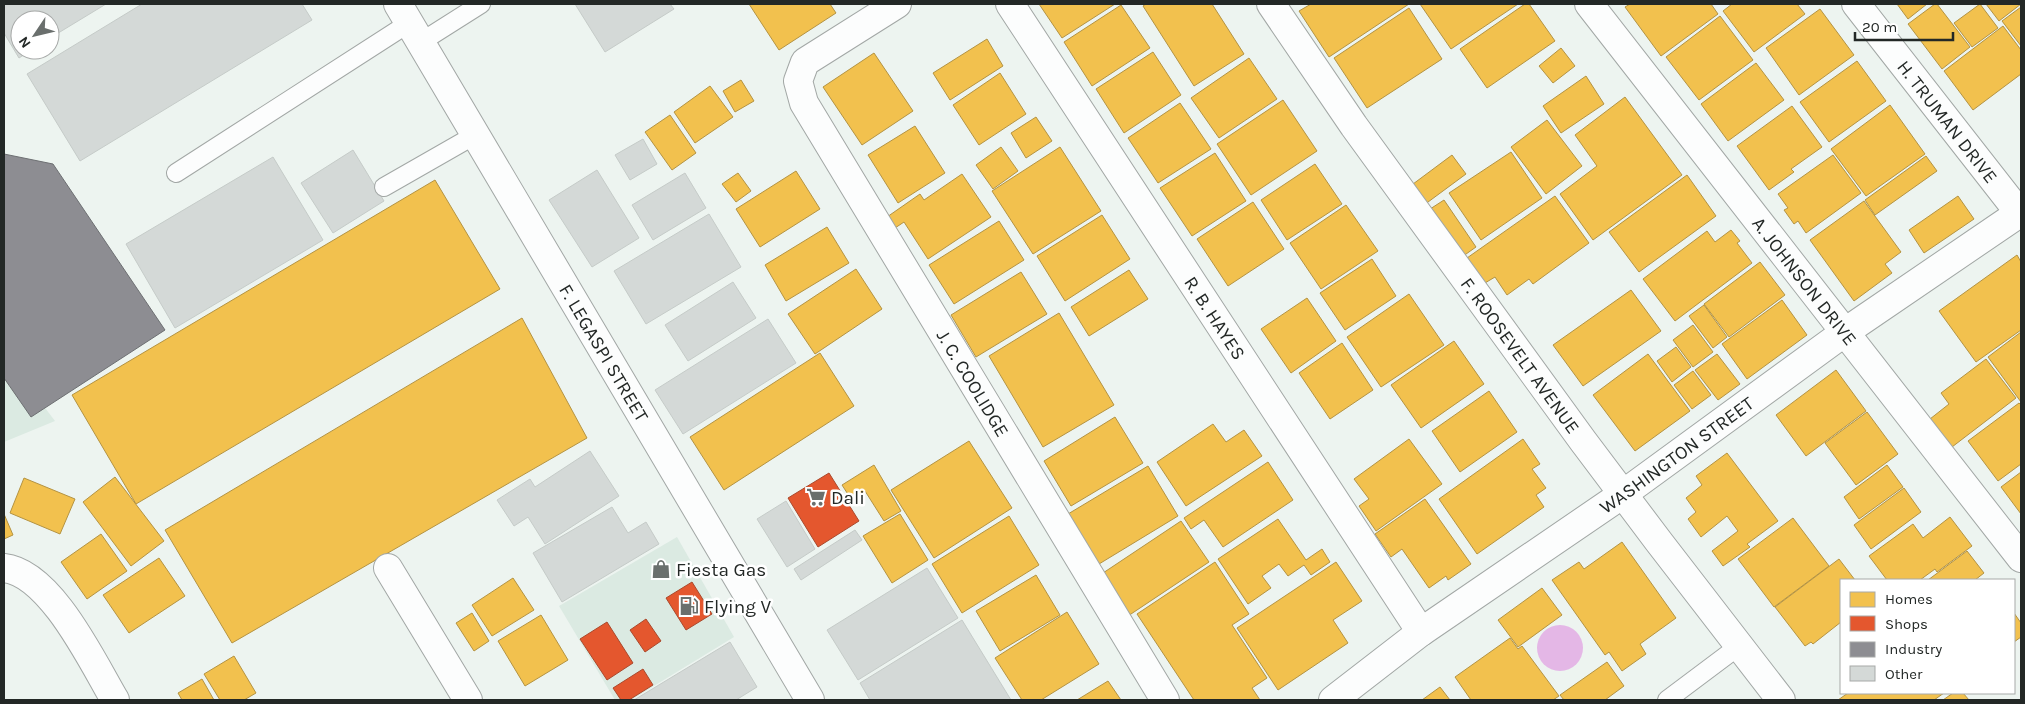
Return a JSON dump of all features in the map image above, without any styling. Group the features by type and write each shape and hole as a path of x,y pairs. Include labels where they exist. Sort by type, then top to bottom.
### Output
{"street":[{"name":"J. C. COOLIDGE","path":"897,4 805,62 798,81 804,103 1165,700"},
{"name":"R. B. HAYES","path":"1010,4 1421,632"},
{"name":"F. ROOSEVELT AVENUE","path":"1272,4 1354,126 1623,494 1781,700"},
{"name":"A. JOHNSON DRIVE","path":"1590,4 2021,558"},
{"name":"H. TRUMAN DRIVE","path":"1856,4 2021,213"},
{"name":"F. LEGASPI STREET","path":"409,23 810,700"},
{"name":"WASHINGTON STREET","path":"1334,700 1421,632 1623,494 1845,332 2021,213"},
{"path":"4,568 11,569 34,581 53,601 72,627 115,700"},
{"path":"388,568 468,700"}],"lane":[{"path":"176,173 409,23 481,4"},
{"path":"384,187 475,135"},
{"path":"1667,700 1739,646"}],"shaded area":[{"path":"4,354 55,421 4,442"},
{"path":"677,537 734,637 631,700 615,700 559,606"},
{"path":"1556,625 1564,625 1573,629 1579,635 1583,648 1579,661 1573,667 1564,671 1556,671 1547,667 1541,661 1537,652 1537,644 1541,635 1547,629"}],"building: Homes":[{"path":"749,4 830,4 836,13 779,50"},
{"path":"1039,4 1115,4 1062,38"},
{"path":"1146,4 1212,4 1244,54 1194,86 1143,6"},
{"path":"1311,4 1409,4 1329,57 1299,11"},
{"path":"1420,4 1518,4 1451,49"},
{"path":"1525,4 1529,4 1555,41 1487,88 1460,49"},
{"path":"1630,4 1711,4 1718,14 1661,56 1625,7"},
{"path":"1732,4 1797,4 1805,14 1754,52 1723,11"},
{"path":"1897,4 1927,4 1908,19"},
{"path":"1937,4 1970,47 1942,69 1908,24"},
{"path":"1980,4 1998,28 1972,47 1954,23"},
{"path":"1986,4 2021,4 1999,21"},
{"path":"1121,5 1150,48 1092,86 1064,42"},
{"path":"2021,7 2021,46 2002,21"},
{"path":"1409,8 1442,59 1367,108 1334,58"},
{"path":"1820,9 1854,55 1799,95 1766,48"},
{"path":"1720,16 1753,60 1699,100 1666,57"},
{"path":"2003,26 2021,50 2021,74 1973,110 1944,71"},
{"path":"987,39 1003,66 950,100 933,73"},
{"path":"1561,48 1575,66 1553,83 1539,66"},
{"path":"1153,52 1181,95 1124,133 1096,89"},
{"path":"874,53 913,111 862,145 823,87"},
{"path":"1249,58 1277,99 1219,138 1191,98"},
{"path":"1857,61 1886,101 1829,142 1800,102"},
{"path":"1756,63 1784,100 1728,141 1701,104"},
{"path":"1000,73 1026,114 979,145 953,105"},
{"path":"1586,76 1604,104 1561,133 1543,106"},
{"path":"741,80 754,101 735,112 723,91"},
{"path":"710,86 733,117 695,143 674,112"},
{"path":"1625,97 1682,175 1593,240 1560,194 1597,166 1575,135"},
{"path":"1283,100 1317,151 1251,195 1217,144"},
{"path":"1180,103 1211,149 1158,183 1128,138"},
{"path":"1890,105 1925,154 1866,196 1831,149"},
{"path":"1792,106 1822,147 1791,169 1794,172 1769,190 1737,146"},
{"path":"670,115 696,153 672,170 645,132"},
{"path":"1036,117 1052,141 1026,158 1011,133"},
{"path":"1547,120 1582,166 1546,194 1511,147"},
{"path":"915,126 945,173 898,203 868,155"},
{"path":"1001,147 1018,171 993,189 976,165"},
{"path":"1060,147 1101,211 1033,254 992,191"},
{"path":"1511,152 1542,198 1481,240 1449,193"},
{"path":"1215,153 1246,201 1192,236 1160,188"},
{"path":"1452,155 1466,174 1424,205 1409,187"},
{"path":"1833,155 1861,193 1806,233 1798,221 1794,224 1784,210 1788,208 1778,194"},
{"path":"1926,156 1937,171 1875,215 1865,200"},
{"path":"1315,164 1342,204 1287,240 1261,200"},
{"path":"796,171 820,209 760,247 736,209"},
{"path":"738,173 751,191 736,202 722,184"},
{"path":"962,174 991,217 928,259 904,222 895,228 887,217 920,194 924,200"},
{"path":"1687,175 1716,216 1639,272 1609,232"},
{"path":"435,180 500,289 136,504 72,395"},
{"path":"1555,196 1589,243 1533,284 1529,279 1507,295 1495,277 1485,283 1467,258"},
{"path":"1958,196 1974,219 1924,253 1909,230"},
{"path":"1444,200 1476,247 1459,259 1427,211"},
{"path":"1864,201 1901,252 1885,264 1892,273 1854,301 1810,240"},
{"path":"1253,202 1284,249 1228,286 1197,239"},
{"path":"1346,205 1378,251 1321,289 1290,243"},
{"path":"1102,215 1130,259 1065,301 1037,256"},
{"path":"999,221 1024,260 954,304 929,265"},
{"path":"827,227 849,263 786,301 765,265"},
{"path":"1731,230 1740,241 1737,243 1752,263 1675,321 1643,279 1707,231 1715,242"},
{"path":"2017,255 2021,262 2021,330 1976,362 1939,311"},
{"path":"1372,259 1396,296 1345,330 1320,293"},
{"path":"1760,262 1785,295 1729,337 1704,304"},
{"path":"856,269 882,309 815,354 788,314"},
{"path":"1129,270 1148,299 1089,336 1071,307"},
{"path":"1021,272 1047,314 976,357 951,315"},
{"path":"1631,290 1661,331 1583,386 1553,345"},
{"path":"1409,294 1444,345 1381,387 1347,337"},
{"path":"1307,298 1336,341 1291,373 1261,329"},
{"path":"1782,300 1807,335 1747,379 1722,344"},
{"path":"1704,305 1727,337 1713,348 1689,316"},
{"path":"1059,313 1114,405 1043,447 989,356"},
{"path":"522,318 587,438 232,643 165,530"},
{"path":"1693,325 1713,352 1693,367 1673,340"},
{"path":"2021,332 2021,402 1988,357"},
{"path":"1454,341 1484,384 1421,428 1391,385"},
{"path":"1342,343 1373,390 1330,419 1299,373"},
{"path":"1676,347 1691,367 1672,382 1657,361"},
{"path":"820,353 854,406 724,490 690,437"},
{"path":"1648,354 1690,411 1635,451 1593,395"},
{"path":"1717,354 1740,384 1718,400 1695,370"},
{"path":"1986,359 2016,398 1952,447 1930,419 1949,404 1941,393"},
{"path":"1836,370 1866,411 1806,456 1776,415"},
{"path":"1693,371 1711,395 1692,409 1674,385"},
{"path":"1489,391 1517,432 1460,472 1432,431"},
{"path":"2019,403 2021,405 2021,464 1998,481 1968,441"},
{"path":"1867,412 1898,454 1856,485 1825,443"},
{"path":"1115,417 1143,463 1071,506 1044,461"},
{"path":"1213,424 1226,442 1244,430 1262,456 1186,506 1157,462"},
{"path":"1409,439 1442,484 1376,531 1359,506 1369,499 1354,479"},
{"path":"1523,439 1540,464 1532,469 1546,488 1536,495 1544,507 1477,554 1439,499"},
{"path":"969,441 1012,508 934,558 891,490"},
{"path":"1727,453 1778,521 1747,544 1750,547 1723,566 1712,551 1738,531 1727,516 1701,537 1688,519 1696,512 1686,498 1702,485 1696,476"},
{"path":"1268,462 1293,500 1223,547 1204,520 1191,529 1184,518"},
{"path":"874,465 901,511 884,521 865,491 851,499 842,485"},
{"path":"1887,465 1903,487 1859,519 1844,497"},
{"path":"1148,466 1178,516 1099,564 1068,514"},
{"path":"2021,472 2021,514 2001,487"},
{"path":"115,477 164,541 131,566 83,502"},
{"path":"24,478 75,499 60,534 10,513"},
{"path":"1904,488 1921,512 1871,549 1854,525"},
{"path":"1425,499 1471,564 1448,580 1446,576 1429,588 1402,549 1391,557 1375,534"},
{"path":"4,514 13,535 4,539"},
{"path":"900,514 928,560 892,583 863,536"},
{"path":"1009,516 1039,565 962,613 932,564"},
{"path":"1950,517 1972,546 1937,572 1935,569 1921,579 1886,579 1869,556 1913,524 1923,538"},
{"path":"1793,518 1829,566 1774,607 1738,559"},
{"path":"1278,519 1306,560 1322,549 1330,562 1311,575 1304,565 1288,576 1279,564 1262,576 1271,588 1248,604 1218,559"},
{"path":"1181,521 1209,562 1128,616 1100,575"},
{"path":"101,534 127,571 87,599 61,562"},
{"path":"1622,542 1676,618 1640,644 1646,654 1622,671 1609,652 1605,655 1552,580 1579,562 1584,569"},
{"path":"1967,551 1984,573 1976,579 1929,579"},
{"path":"159,558 185,596 129,633 103,595"},
{"path":"1839,559 1854,579 1840,579 1840,623 1813,644 1811,642 1805,646 1775,607"},
{"path":"1215,562 1249,614 1232,625 1267,678 1252,688 1260,700 1194,700 1137,614"},
{"path":"1336,562 1362,601 1333,620 1348,643 1278,690 1237,628"},
{"path":"1036,575 1060,615 1000,651 976,611"},
{"path":"513,578 534,610 492,636 472,605"},
{"path":"1542,588 1562,615 1518,647 1498,620"},
{"path":"1067,612 1099,664 1041,700 1022,700 995,658"},
{"path":"472,613 489,641 474,651 456,623"},
{"path":"2015,614 2021,623 2021,637 2015,641"},
{"path":"541,615 568,660 525,686 498,641"},
{"path":"1510,638 1518,649 1522,646 1559,696 1553,700 1471,700 1455,677"},
{"path":"234,656 256,693 244,700 220,700 204,674"},
{"path":"1607,662 1624,686 1605,700 1564,700 1560,695"},
{"path":"202,679 214,700 182,700 178,693"},
{"path":"1108,681 1121,700 1077,700"},
{"path":"1440,687 1450,700 1422,700"},
{"path":"1847,694 1943,694 1934,700 1838,700"},
{"path":"1952,694 1964,694 1969,700 1943,700"}],"building: Shops":[{"path":"829,473 859,521 818,547 788,498"},
{"name":"Flying V","path":"692,582 712,614 686,630 666,598"},
{"name":"Flying V","path":"646,619 661,641 645,652 630,630"},
{"path":"607,622 633,663 607,680 580,639"},
{"path":"643,669 653,685 629,700 621,700 613,688"}],"building: Industry":[{"path":"4,154 53,164 165,330 31,417 4,378"}],"building: Other":[{"path":"4,4 106,4 60,32 60,10 10,10 10,43 4,33"},
{"path":"142,4 302,4 312,20 80,161 27,74 50,60 60,60 60,54"},
{"path":"575,4 670,4 674,9 605,52"},
{"path":"643,139 657,164 630,180 615,155"},
{"path":"353,150 384,201 333,233 301,183"},
{"path":"273,157 323,240 175,328 126,244"},
{"path":"597,170 639,238 592,267 549,200"},
{"path":"685,173 706,208 653,240 632,205"},
{"path":"709,214 741,267 646,324 614,271"},
{"path":"733,282 756,318 688,361 665,325"},
{"path":"768,319 796,363 683,434 655,390"},
{"path":"590,451 619,496 545,544 528,517 514,526 497,500 530,479 535,487"},
{"path":"786,501 815,549 787,567 757,519"},
{"path":"612,507 628,533 646,522 659,544 562,602 533,553"},
{"path":"855,530 862,540 801,580 794,569"},
{"path":"927,568 958,618 858,680 827,630"},
{"path":"962,620 1011,700 870,700 860,683"},
{"path":"730,642 757,687 736,700 634,700"}],"place":[{"name":"Dali","path":"816,497"},
{"name":"Fiesta Gas","path":"661,569"},
{"name":"Flying V","path":"689,606"}]}
